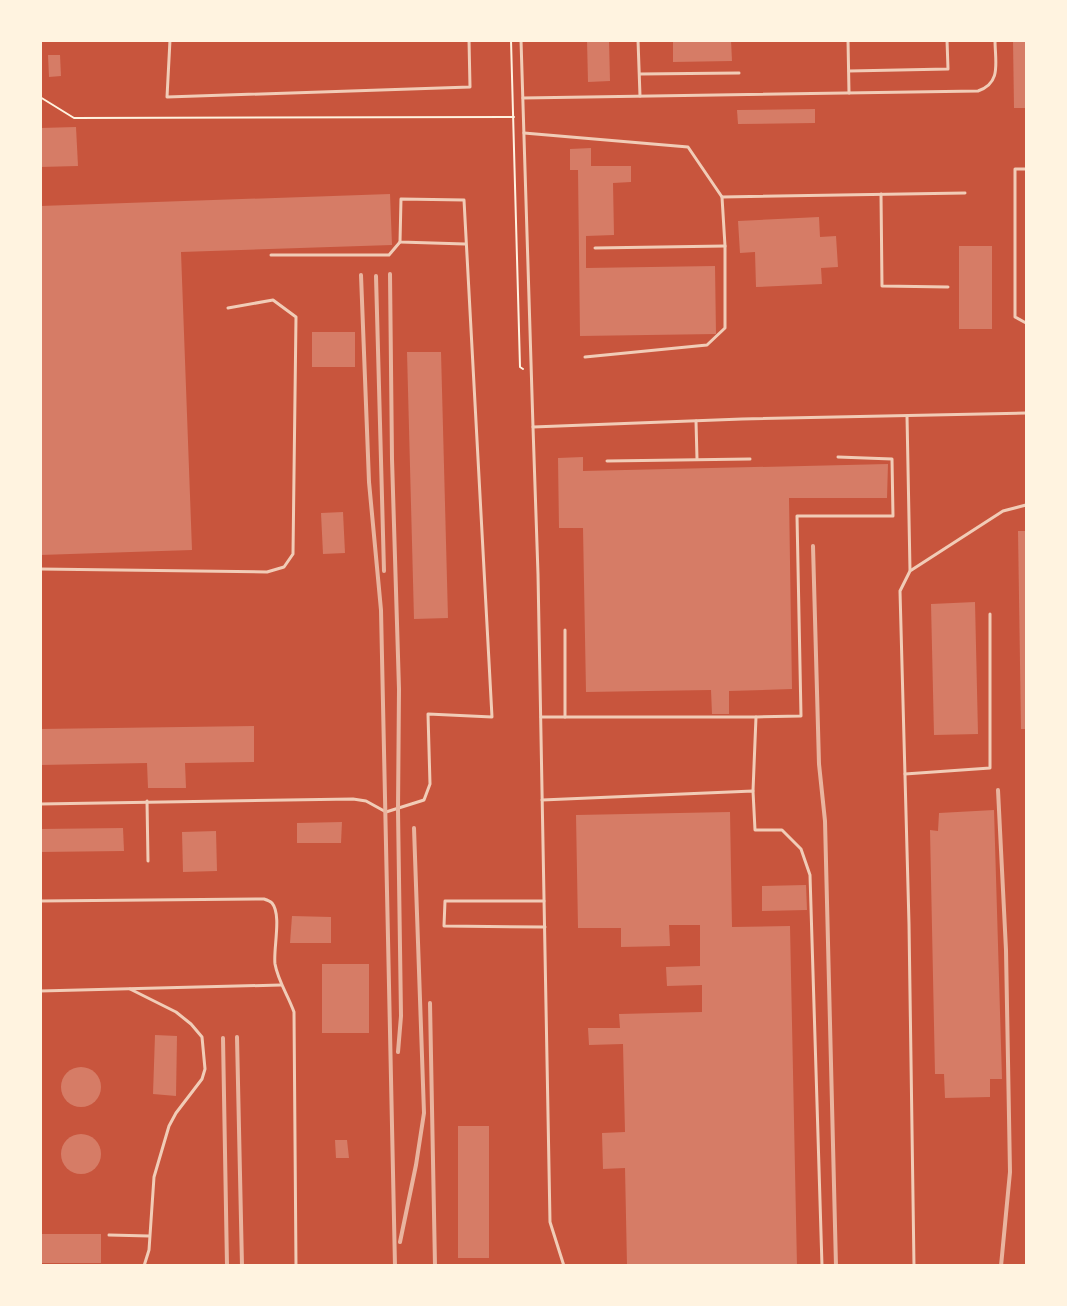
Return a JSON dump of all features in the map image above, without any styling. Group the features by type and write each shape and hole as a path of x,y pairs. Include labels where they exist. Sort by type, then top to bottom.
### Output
{"lane":[{"path":"170,40 166,97 470,87 469,40"},
{"path":"521,40 541,717 550,1222 564,1266"},
{"path":"638,40 640,96"},
{"path":"848,40 849,93"},
{"path":"849,71 948,69 947,40"},
{"path":"523,98 978,91 989,88 995,80 995,40"},
{"path":"640,74 739,73"},
{"path":"524,134 688,147 722,197 725,246 725,328 707,345 585,357"},
{"path":"1026,169 1015,169 1015,317 1026,322"},
{"path":"722,197 965,193"},
{"path":"881,194 882,286 948,287"},
{"path":"40,804 353,799 366,801 386,812 398,810 424,800 428,793 430,784 428,714 492,717 464,200 401,199 400,242 389,255 271,255"},
{"path":"400,242 465,244"},
{"path":"595,248 725,246"},
{"path":"40,569 267,572 285,567 293,554 296,317 273,300 228,308"},
{"path":"533,427 1026,413"},
{"path":"907,416 910,571 900,591 914,1266"},
{"path":"696,421 697,459"},
{"path":"541,717 801,716 797,516 893,516 892,459 838,457"},
{"path":"607,460 750,459"},
{"path":"910,571 1003,511 1026,505"},
{"path":"905,774 990,768 990,614"},
{"path":"565,630 566,717"},
{"path":"756,717 753,791 755,830 782,830 801,849 810,875 822,1266"},
{"path":"542,800 753,791"},
{"path":"147,801 148,861"},
{"path":"40,901 264,898 272,903 276,914 275,963 281,985 294,1011 296,1266"},
{"path":"544,902 445,901 444,926 545,927"},
{"path":"40,991 281,985"},
{"path":"130,989 176,1012 190,1024 202,1037 205,1069 202,1079 176,1113 163,1145 154,1177 149,1250 144,1266"},
{"path":"109,1235 149,1236"}],"path":[{"path":"512,40 520,367 530,375"},
{"path":"40,97 74,118 514,117"}],"building":[{"path":"587,40 609,40 610,81 588,82"},
{"path":"673,40 731,40 732,61 673,62"},
{"path":"1013,40 1026,40 1026,108 1014,108"},
{"path":"48,55 60,55 61,76 49,77"},
{"path":"815,109 815,123 738,124 737,110"},
{"path":"76,127 78,166 40,167 40,128"},
{"path":"591,148 591,166 631,166 631,182 613,183 614,235 586,236 586,268 715,266 716,334 580,336 578,170 570,170 570,149"},
{"path":"390,194 392,245 181,252 192,550 40,555 40,206"},
{"path":"819,217 820,237 836,236 838,267 821,268 822,284 756,287 755,252 740,253 738,221"},
{"path":"959,246 992,246 992,329 959,329"},
{"path":"312,332 355,332 355,367 312,367"},
{"path":"407,352 441,352 448,618 414,619"},
{"path":"583,457 583,471 888,464 887,498 789,498 792,689 729,691 729,714 712,714 711,690 586,692 583,528 559,528 558,458"},
{"path":"343,512 345,553 323,554 321,513"},
{"path":"1018,531 1026,531 1026,729 1021,729"},
{"path":"975,602 978,734 934,735 931,604"},
{"path":"254,726 254,762 185,763 186,788 148,788 147,763 40,765 40,729"},
{"path":"994,810 1002,1079 990,1079 990,1097 945,1098 944,1074 935,1074 930,830 938,831 939,813"},
{"path":"730,812 732,927 790,926 797,1266 627,1266 625,1168 603,1169 602,1133 625,1132 623,1044 589,1045 588,1028 620,1028 619,1014 702,1012 702,985 667,986 666,967 700,966 700,925 669,925 670,946 621,947 621,928 578,928 576,815"},
{"path":"342,822 341,843 297,843 297,823"},
{"path":"123,828 124,851 40,852 40,829"},
{"path":"216,831 217,871 183,872 182,832"},
{"path":"806,885 807,910 762,911 762,886"},
{"path":"292,916 331,917 331,943 290,943"},
{"path":"322,964 369,964 369,1033 322,1033"},
{"path":"155,1035 177,1036 176,1096 153,1094"},
{"path":"81,1067 89,1068 95,1073 100,1079 100,1095 95,1101 89,1106 81,1107 73,1106 67,1101 62,1095 61,1087 62,1079 67,1073 73,1068"},
{"path":"458,1126 489,1126 489,1258 458,1258"},
{"path":"81,1134 89,1135 95,1140 100,1146 100,1162 95,1168 89,1173 81,1174 73,1173 67,1168 62,1162 61,1154 62,1146 67,1140 73,1135"},
{"path":"335,1140 347,1140 349,1158 336,1158"},
{"path":"40,1234 101,1234 101,1263 40,1263"}],"railway":[{"path":"390,274 392,459 399,689 401,1016 398,1052"},
{"path":"361,275 369,482 381,610 395,1266"},
{"path":"376,276 384,571"},
{"path":"813,546 819,764 825,821 836,1266"},
{"path":"998,790 1006,950 1010,1172 1001,1266"},
{"path":"400,1242 424,1113 414,828"},
{"path":"430,1003 435,1266"},
{"path":"237,1037 242,1266"},
{"path":"223,1038 227,1266"}]}
